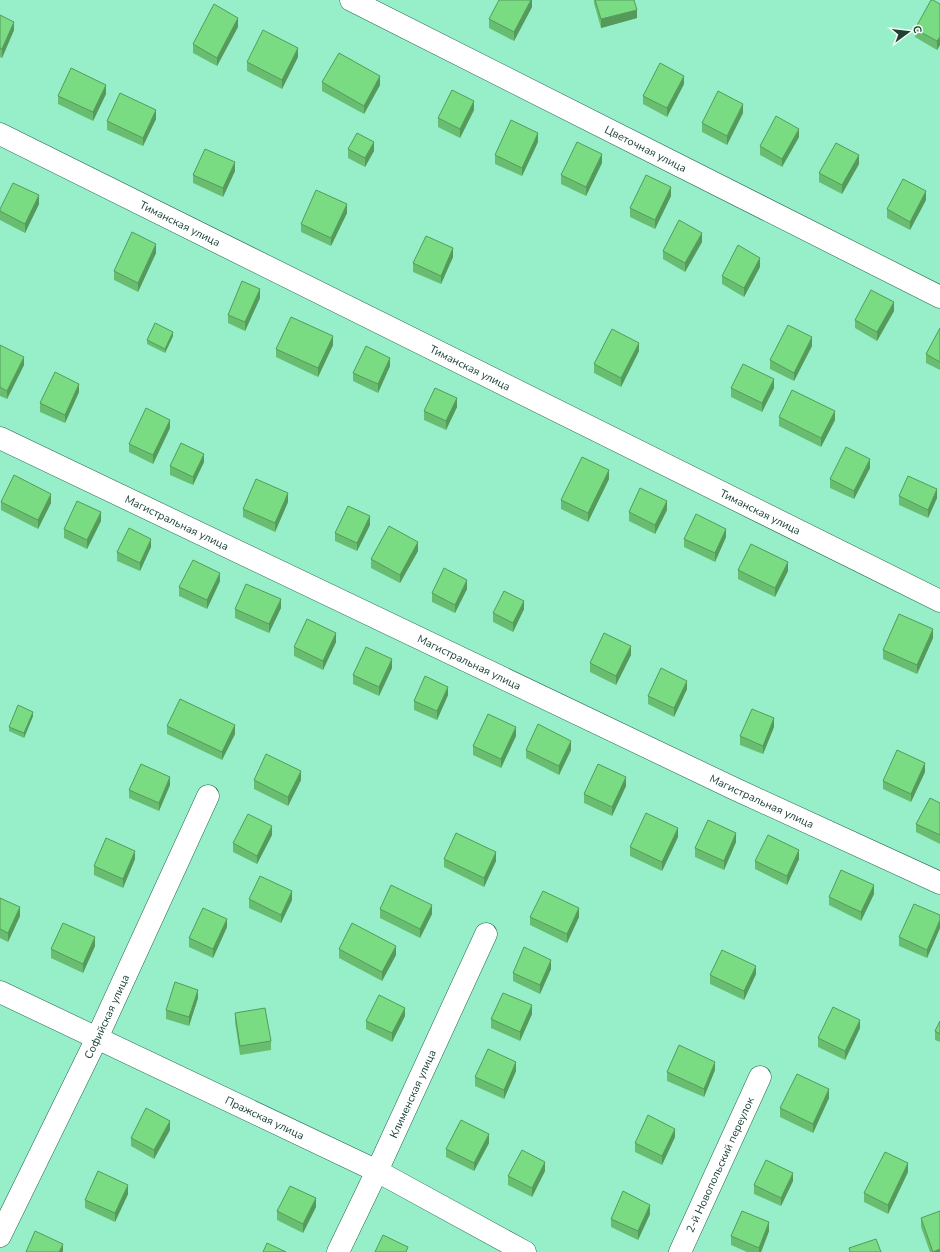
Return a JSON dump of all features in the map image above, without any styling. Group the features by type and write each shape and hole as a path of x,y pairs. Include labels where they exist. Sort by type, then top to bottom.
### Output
{"street":[{"name":"Цветочная улица","path":"351,0 940,297"},
{"name":"Тиманская улица","path":"0,134 940,601"},
{"name":"Магистральная улица","path":"0,438 728,785 940,883"},
{"name":"Софийская улица","path":"0,1236 97,1038 208,796"},
{"name":"Клименская улица","path":"338,1252 377,1172 486,934"},
{"name":"Пражская улица","path":"0,992 377,1172 524,1252"},
{"name":"2-й Новопольский переулок","path":"680,1252 760,1077"}],"building":[{"path":"499,0 531,0 514,32 489,19"},
{"path":"595,0 634,0 637,10 601,19"},
{"path":"931,0 940,4 940,37 937,41 915,29"},
{"path":"214,4 238,18 217,58 193,44"},
{"path":"0,15 14,22 2,49 0,48"},
{"path":"263,30 298,48 282,80 247,62"},
{"path":"339,53 380,76 364,106 322,82"},
{"path":"660,63 684,76 667,108 643,96"},
{"path":"71,68 106,85 93,112 58,96"},
{"path":"452,90 474,101 460,129 438,118"},
{"path":"718,91 743,104 727,136 702,123"},
{"path":"120,93 156,110 143,138 107,121"},
{"path":"776,116 799,129 782,159 760,146"},
{"path":"511,120 538,133 522,168 495,155"},
{"path":"357,133 374,142 365,158 348,149"},
{"path":"577,142 602,154 586,187 561,175"},
{"path":"836,143 859,155 842,185 819,173"},
{"path":"205,149 235,162 223,188 193,175"},
{"path":"646,175 671,187 655,220 630,208"},
{"path":"903,179 926,191 910,222 887,209"},
{"path":"13,183 39,195 25,224 0,211"},
{"path":"316,190 347,204 331,238 301,224"},
{"path":"679,220 702,233 685,263 663,251"},
{"path":"132,232 156,244 138,283 114,271"},
{"path":"426,236 453,248 441,276 413,263"},
{"path":"738,245 760,258 744,288 722,276"},
{"path":"242,281 260,289 245,322 228,315"},
{"path":"871,290 894,302 877,332 855,320"},
{"path":"291,317 333,336 318,368 276,349"},
{"path":"155,323 173,332 165,349 147,340"},
{"path":"788,325 812,337 794,373 770,360"},
{"path":"940,328 940,362 926,354"},
{"path":"612,329 639,343 621,378 594,364"},
{"path":"0,345 24,357 7,391 0,387"},
{"path":"366,346 390,358 378,384 353,373"},
{"path":"743,364 774,379 762,403 731,388"},
{"path":"55,372 79,384 65,415 40,403"},
{"path":"435,388 457,398 446,421 424,411"},
{"path":"792,390 835,411 821,438 779,417"},
{"path":"146,408 170,420 153,455 129,444"},
{"path":"181,443 204,454 193,477 170,466"},
{"path":"846,447 870,459 854,491 830,479"},
{"path":"582,457 609,470 588,513 561,500"},
{"path":"14,475 51,494 38,520 1,502"},
{"path":"908,476 937,489 928,510 899,496"},
{"path":"256,479 288,493 275,523 243,509"},
{"path":"640,488 667,501 655,525 629,512"},
{"path":"77,501 101,512 87,540 64,529"},
{"path":"348,506 370,516 357,543 335,533"},
{"path":"696,514 726,529 715,553 684,539"},
{"path":"389,526 418,542 400,575 371,559"},
{"path":"129,528 151,539 140,563 117,552"},
{"path":"751,544 788,562 775,588 738,570"},
{"path":"193,560 220,573 207,600 179,587"},
{"path":"444,568 467,580 455,605 432,593"},
{"path":"246,584 281,599 269,624 235,609"},
{"path":"504,591 524,601 513,623 493,613"},
{"path":"899,614 933,629 917,665 883,650"},
{"path":"307,619 336,633 323,661 294,647"},
{"path":"604,633 631,646 616,676 590,663"},
{"path":"366,647 392,659 379,687 353,675"},
{"path":"661,668 687,681 674,708 648,696"},
{"path":"425,676 448,687 437,711 414,701"},
{"path":"180,699 235,725 222,752 167,726"},
{"path":"18,705 33,712 24,733 9,727"},
{"path":"752,709 774,718 763,746 740,736"},
{"path":"488,714 516,727 501,759 473,746"},
{"path":"538,724 571,741 559,766 526,750"},
{"path":"897,750 925,763 911,794 883,781"},
{"path":"266,754 301,771 288,797 254,780"},
{"path":"141,764 170,777 159,803 129,790"},
{"path":"598,764 626,777 612,807 584,794"},
{"path":"930,798 940,803 940,835 916,824"},
{"path":"646,813 678,828 662,862 630,847"},
{"path":"248,814 272,826 257,856 233,843"},
{"path":"708,820 736,833 724,861 695,848"},
{"path":"456,833 496,852 484,878 444,859"},
{"path":"768,835 799,850 787,876 755,861"},
{"path":"106,838 135,851 123,879 94,866"},
{"path":"841,870 874,885 861,912 829,897"},
{"path":"260,876 292,891 281,915 249,899"},
{"path":"391,885 432,905 420,929 380,909"},
{"path":"543,891 579,908 567,934 530,917"},
{"path":"0,898 20,907 8,933 0,929"},
{"path":"914,904 940,915 940,920 927,950 899,937"},
{"path":"203,908 227,919 213,949 189,938"},
{"path":"63,923 95,937 83,964 51,949"},
{"path":"352,923 396,946 382,972 339,949"},
{"path":"524,947 551,960 540,985 513,973"},
{"path":"722,950 756,966 744,991 710,975"},
{"path":"175,982 198,990 189,1017 166,1010"},
{"path":"503,993 532,1005 520,1032 491,1019"},
{"path":"379,995 405,1008 392,1033 366,1021"},
{"path":"833,1007 860,1020 845,1051 818,1038"},
{"path":"265,1008 271,1041 240,1046 235,1013"},
{"path":"940,1021 940,1034 935,1031"},
{"path":"679,1045 715,1062 704,1089 667,1072"},
{"path":"488,1049 516,1062 504,1090 475,1077"},
{"path":"797,1074 829,1089 813,1124 780,1108"},
{"path":"146,1108 170,1121 154,1150 131,1138"},
{"path":"648,1115 675,1129 662,1156 635,1143"},
{"path":"461,1120 489,1134 474,1163 446,1149"},
{"path":"522,1150 545,1162 532,1188 508,1176"},
{"path":"885,1152 908,1163 888,1205 864,1193"},
{"path":"766,1160 793,1173 781,1198 754,1185"},
{"path":"98,1171 128,1185 115,1213 85,1200"},
{"path":"290,1186 316,1198 303,1224 277,1211"},
{"path":"623,1191 650,1205 638,1231 611,1219"},
{"path":"742,1211 769,1222 759,1248 731,1236"},
{"path":"940,1211 940,1249 933,1252 921,1218"},
{"path":"35,1231 63,1244 59,1252 26,1252"},
{"path":"383,1235 408,1247 406,1252 375,1252"},
{"path":"876,1239 881,1252 850,1252 849,1248"},
{"path":"267,1243 286,1252 263,1252"}]}
